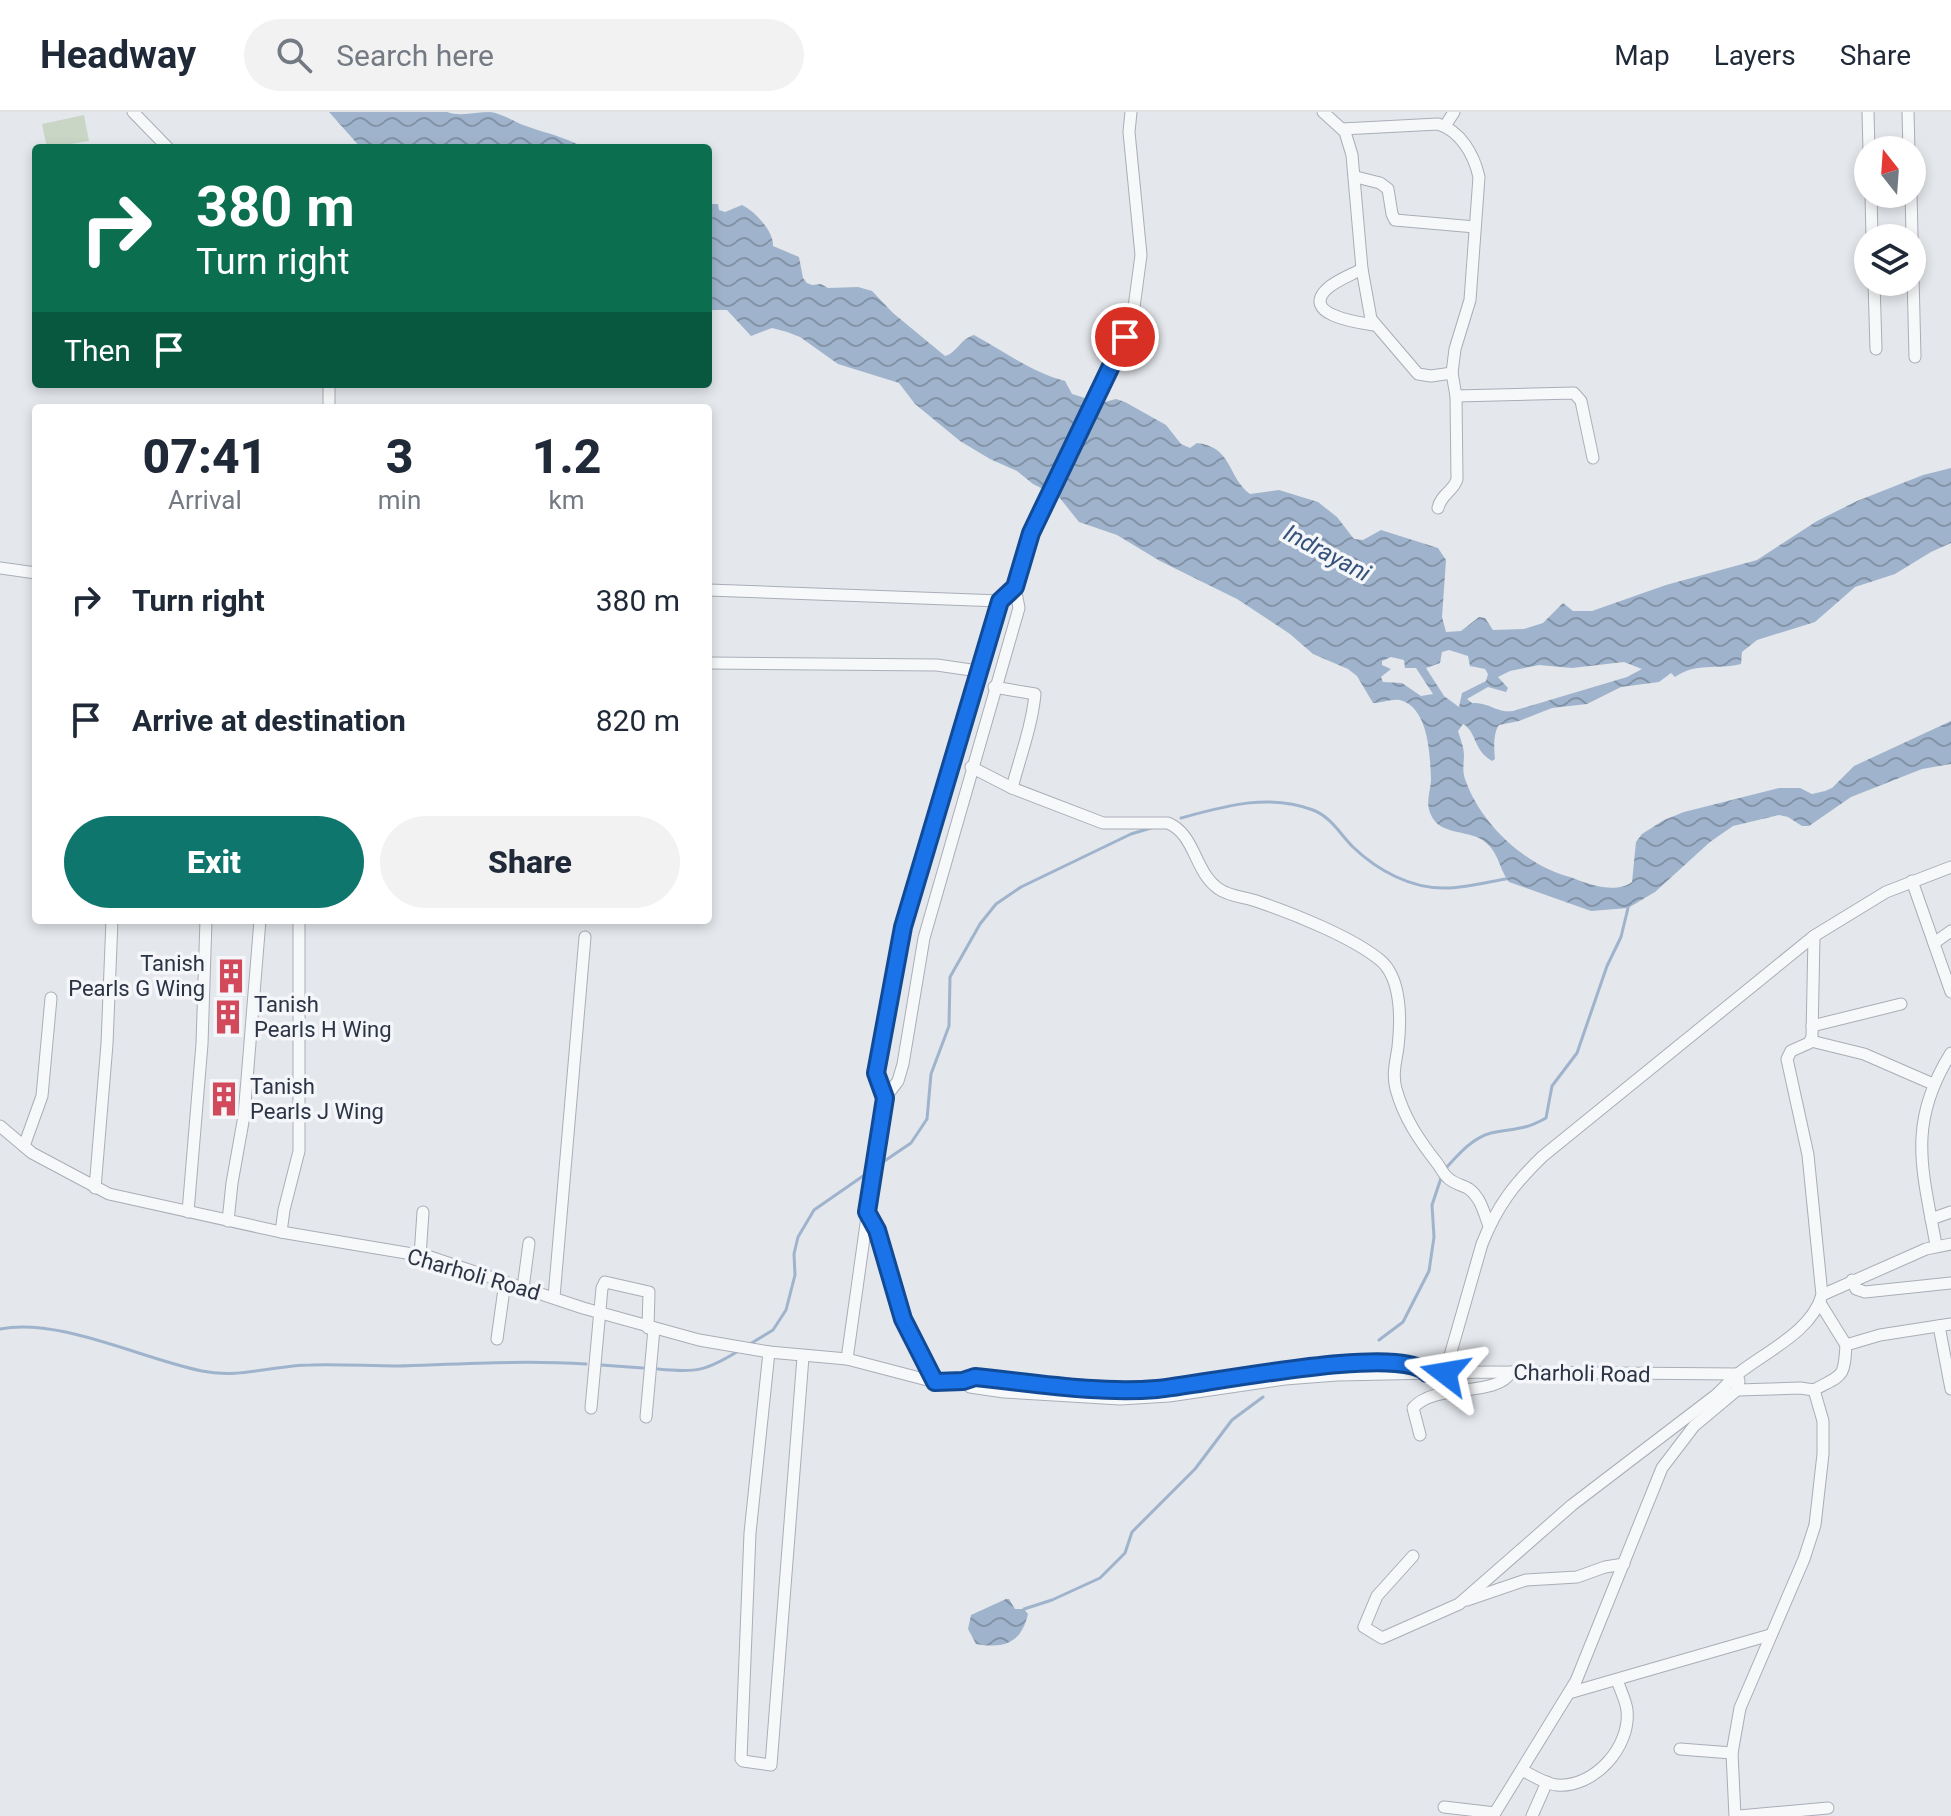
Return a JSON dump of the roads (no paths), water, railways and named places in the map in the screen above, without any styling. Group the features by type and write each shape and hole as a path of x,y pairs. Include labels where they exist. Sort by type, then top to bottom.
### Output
{"street":[{"path":"133,112 164,144"},
{"path":"847,1359 885,1098 898,1081 903,1064 924,938 1019,608 1015,587 1031,533 1132,322 1141,255 1129,132 1131,112"},
{"path":"1323,112 1349,140 1356,177 1362,269 1374,325 1397,347 1418,374 1452,373"},
{"path":"1342,129 1439,121 1454,112"},
{"path":"1868,112 1869,136"},
{"path":"1908,112 1909,136"},
{"path":"1438,508 1443,495 1455,486 1457,479 1456,396 1452,373 1455,349 1470,300 1479,177 1471,151 1439,121"},
{"path":"1356,177 1380,183 1388,189 1395,220 1475,227"},
{"path":"1911,208 1915,357"},
{"path":"1362,269 1324,291 1323,309 1331,315 1374,325"},
{"path":"1874,296 1876,349"},
{"path":"1456,396 1574,393 1581,401 1593,458"},
{"path":"0,568 32,572"},
{"path":"885,1098 876,1073 895,957 1000,601 1015,587"},
{"path":"712,590 1000,601"},
{"path":"712,663 937,665 978,671"},
{"path":"994,687 1035,694 1033,715 1012,788"},
{"path":"971,767 1012,788 1103,823 1168,823 1177,827 1185,833 1209,880 1224,892 1256,900 1302,918 1383,962 1393,976 1397,995 1395,1079 1410,1124 1449,1179 1476,1195 1489,1226"},
{"path":"1445,1373 1489,1226 1516,1182 1543,1156 1814,936 1848,913 1912,881 1951,867"},
{"path":"1912,881 1951,992"},
{"path":"95,1188 107,1044 112,924"},
{"path":"188,1212 202,1044 206,924"},
{"path":"228,1221 244,1116 260,924"},
{"path":"281,1232 299,1151 299,924"},
{"path":"1934,943 1951,931"},
{"path":"1811,1041 1814,936"},
{"path":"554,1297 585,937"},
{"path":"24,1146 42,1096 51,998"},
{"path":"1812,1026 1901,1004"},
{"path":"1737,1390 1814,1390 1843,1372 1846,1365 1846,1345 1821,1299 1808,1155 1787,1059 1791,1051 1811,1041 1864,1054 1933,1084"},
{"path":"1936,1245 1920,1144 1933,1084 1951,1053"},
{"name":"Charholi Road","path":"0,1126 24,1146 109,1194 281,1232 420,1256 651,1328 751,1350 847,1359 935,1382 963,1381 975,1377 1143,1389 1219,1385 1287,1369 1356,1364 1422,1366 1427,1373 1737,1374"},
{"path":"420,1256 423,1212"},
{"path":"867,1212 877,1230 903,1319 935,1382"},
{"path":"1931,1219 1951,1212"},
{"path":"523,1288 529,1243"},
{"path":"1459,1604 1572,1505 1716,1395 1737,1374 1792,1335 1821,1299 1852,1280 1936,1245 1951,1244"},
{"path":"1852,1280 1856,1289 1865,1292 1951,1283"},
{"path":"497,1339 505,1282"},
{"path":"591,1408 599,1313 605,1282 644,1290 651,1297 646,1417"},
{"path":"1846,1345 1880,1335 1945,1325 1951,1389"},
{"path":"769,1352 750,1533 741,1759 771,1765 803,1357"},
{"path":"1420,1435 1413,1415 1413,1408 1420,1401 1442,1393 1501,1382 1511,1372"},
{"path":"1444,1807 1494,1814 1569,1693 1662,1468 1694,1426 1737,1390 1737,1374"},
{"path":"1814,1390 1821,1412 1823,1454 1815,1525 1804,1559 1740,1708 1731,1779 1737,1816 1828,1808"},
{"path":"1413,1556 1377,1596 1364,1627 1382,1638 1459,1604 1526,1580 1577,1577 1624,1564"},
{"path":"1569,1693 1770,1635"},
{"path":"1522,1770 1559,1785 1587,1778 1609,1761 1625,1735 1627,1710 1617,1680"},
{"path":"1680,1749 1732,1753"},
{"path":"1532,1816 1547,1782"}],"water":[{"path":"329,112 490,112 576,144 357,144"},
{"name":"Indrayani","path":"712,204 718,204 719,210 725,212 742,205 763,222 773,246 799,257 807,283 872,291 893,313 945,356 974,335 1029,367 1065,381 1072,394 1101,403 1116,399 1125,402 1166,425 1181,444 1190,448 1197,443 1217,450 1250,494 1279,490 1318,502 1337,517 1354,539 1363,540 1381,530 1438,548 1446,560 1442,617 1446,632 1461,631 1479,617 1485,618 1493,630 1524,629 1543,623 1563,603 1573,611 1592,611 1666,585 1757,560 1817,521 1857,501 1923,475 1951,468 1951,543 1895,574 1855,587 1815,622 1757,640 1742,652 1741,664 1691,669 1675,677 1671,673 1659,682 1621,687 1587,704 1552,708 1499,725 1495,737 1495,759 1492,761 1481,752 1467,727 1463,724 1458,731 1464,752 1465,779 1478,807 1498,832 1522,853 1548,869 1605,887 1619,887 1632,882 1636,842 1642,834 1664,820 1684,812 1779,788 1800,788 1812,794 1825,791 1854,766 1951,721 1951,764 1922,769 1851,797 1809,826 1802,826 1779,815 1733,826 1710,842 1655,892 1628,908 1591,911 1509,882 1493,850 1484,841 1444,828 1434,820 1428,804 1431,779 1429,747 1423,724 1412,706 1396,700 1373,703 1357,676 1348,669 1313,654 1290,634 1237,599 1160,561 1117,535 1079,522 1059,497 960,441 915,404 899,383 838,364 800,337 787,332 772,328 751,336 727,310 712,310","holes":["1449,650 1468,656 1470,666 1485,669 1488,674 1486,681 1462,693 1459,707 1444,696 1426,668 1440,663 1442,652","1391,657 1404,660 1405,668 1416,668 1433,694 1421,696 1402,683 1383,682 1381,677 1391,669 1382,665 1382,661","1624,662 1642,669 1627,677 1513,711 1502,711 1467,699 1488,687 1506,692 1508,688 1498,677 1510,671 1539,665 1572,668"]},
{"path":"1006,1599 1015,1609 1024,1609 1028,1614 1021,1632 1003,1644 976,1644 968,1629 971,1615"}],"waterway":[{"path":"1181,818 1247,803 1296,805 1325,817 1362,855 1408,882 1446,888 1506,879"},
{"path":"880,1164 911,1143 927,1119 931,1074 949,1026 950,977 980,924 996,904 1021,887 1131,834 1151,828"},
{"path":"1446,1168 1484,1135 1525,1127 1546,1118 1552,1086 1577,1053 1607,966 1621,937 1628,908"},
{"path":"1379,1340 1403,1322 1429,1271 1434,1237 1432,1205 1442,1175"},
{"path":"750,1344 773,1330 786,1310 795,1275 794,1254 798,1237 814,1210 863,1176"},
{"path":"0,1329 23,1327 74,1334 216,1373 311,1365 586,1364"},
{"path":"658,1369 701,1369 740,1350"},
{"path":"601,1365 643,1368"},
{"path":"1024,1609 1100,1578 1125,1553 1132,1532 1195,1469 1232,1420 1263,1397"}],"place":[{"name":"Tanish Pearls G Wing","path":"231,976"},
{"name":"Tanish Pearls H Wing","path":"228,1017"},
{"name":"Tanish Pearls J Wing","path":"224,1099"}]}
